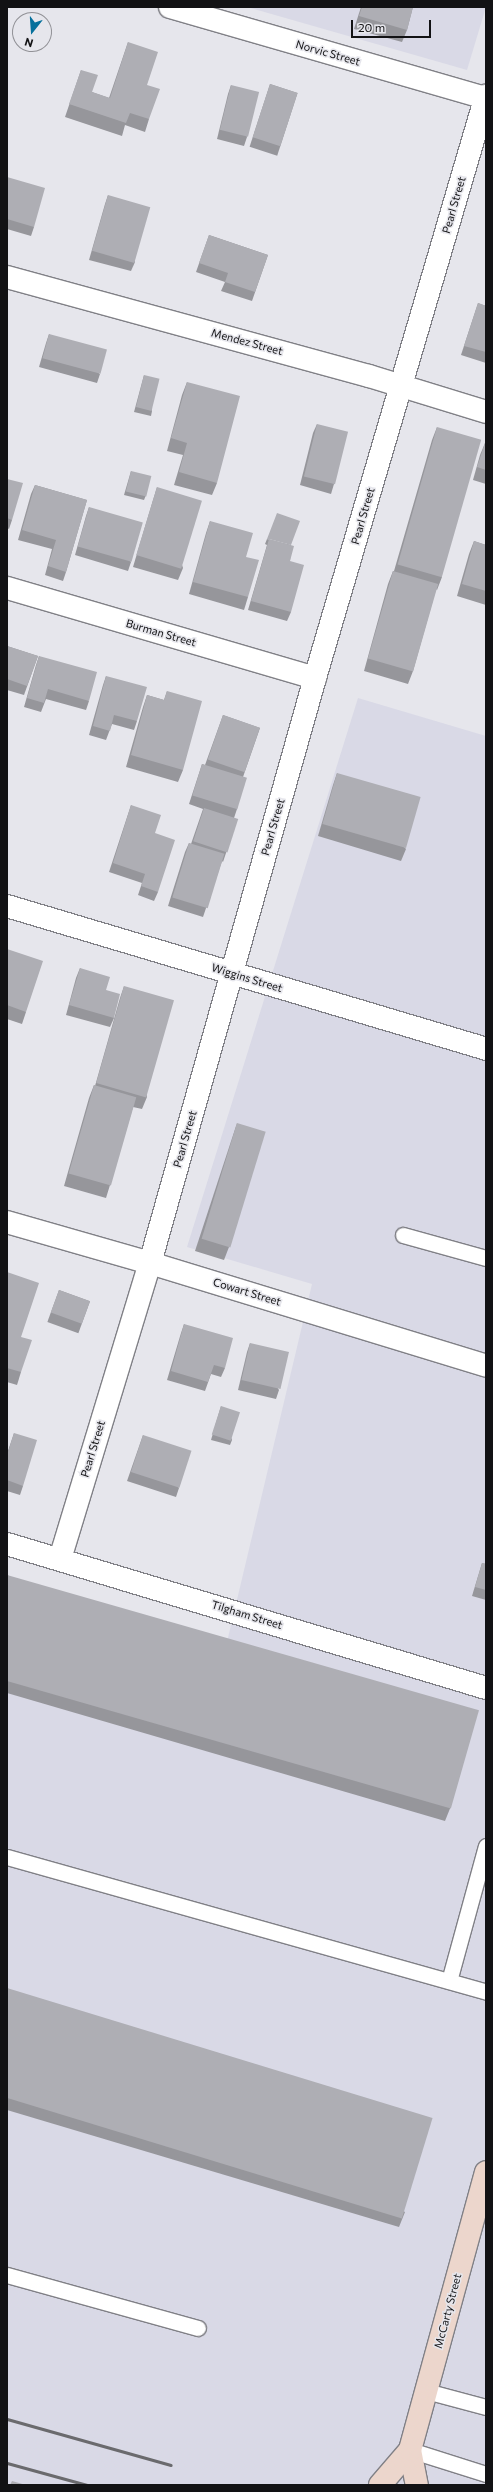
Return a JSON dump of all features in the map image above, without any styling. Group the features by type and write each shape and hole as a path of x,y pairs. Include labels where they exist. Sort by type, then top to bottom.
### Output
{"main road":[{"name":"McCarty Street","path":"380,2485 410,2450 486,2172"},
{"name":"McCarty Street","path":"410,2450 417,2485"}],"street":[{"name":"Norvic Street","path":"170,7 486,97"},
{"name":"Pearl Street","path":"60,1559 150,1263 315,678 486,97"},
{"name":"Mendez Street","path":"7,276 369,376 486,412"},
{"name":"Burman Street","path":"7,588 315,678"},
{"name":"Wiggins Street","path":"7,906 486,1049"},
{"name":"Cowart Street","path":"7,1222 150,1263 486,1366"},
{"name":"Tilgham Street","path":"7,1544 486,1688"}],"lane":[{"path":"403,1235 486,1258"},
{"path":"449,1981 486,1846"},
{"path":"7,1857 486,1992"},
{"path":"7,2275 198,2328"},
{"path":"426,2391 486,2407"},
{"path":"410,2450 486,2474"}],"shaded area":[{"path":"247,7 486,7 467,70"},
{"path":"358,698 486,736 486,2485 7,2485 7,1585 226,1646 312,1284 187,1247"}],"building":[{"path":"362,7 413,7 407,30 359,16"},
{"path":"128,42 158,52 147,85 160,89 149,119 130,113 126,123 69,104 81,70 98,75 92,92 110,98"},
{"path":"270,84 298,93 280,146 253,137"},
{"path":"231,85 259,92 248,137 220,130"},
{"path":"7,177 45,188 34,227 7,219"},
{"path":"108,195 150,207 134,263 92,251"},
{"path":"209,235 268,255 255,292 225,282 228,273 199,263"},
{"path":"478,303 486,306 486,352 464,346"},
{"path":"49,334 107,350 100,374 43,358"},
{"path":"144,375 160,379 152,411 136,407"},
{"path":"187,382 240,396 217,483 179,472 187,443 171,438"},
{"path":"317,424 348,432 335,484 304,476"},
{"path":"437,427 481,440 442,577 398,564"},
{"path":"486,443 486,470 477,467"},
{"path":"131,471 151,476 146,496 126,491"},
{"path":"7,479 23,483 12,520 7,518"},
{"path":"35,485 87,500 66,572 48,566 56,540 22,530"},
{"path":"157,487 202,501 181,569 136,555"},
{"path":"89,507 143,522 132,562 78,546"},
{"path":"277,513 300,521 291,545 267,539"},
{"path":"210,521 253,533 246,557 259,560 248,597 193,582"},
{"path":"269,539 294,546 290,561 304,565 291,612 251,601"},
{"path":"474,541 486,545 486,591 462,584"},
{"path":"393,571 438,584 413,671 368,658"},
{"path":"7,646 38,656 27,686 7,679"},
{"path":"39,656 97,672 89,701 48,689 44,703 27,698"},
{"path":"106,676 147,687 137,721 114,715 110,731 93,726"},
{"path":"167,691 202,701 183,770 131,755 147,695 164,700"},
{"path":"223,715 260,728 245,772 208,759"},
{"path":"202,764 247,778 237,809 192,796"},
{"path":"337,773 421,797 406,848 322,824"},
{"path":"131,805 161,815 155,833 175,840 158,892 141,886 145,874 113,863"},
{"path":"204,808 238,819 227,852 193,841"},
{"path":"189,843 224,854 208,908 172,898"},
{"path":"7,949 43,961 26,1012 7,1005"},
{"path":"80,968 110,977 106,990 120,994 114,1018 69,1005"},
{"path":"124,986 174,1000 146,1097 96,1083"},
{"path":"94,1085 136,1097 111,1186 69,1173"},
{"path":"237,1123 266,1132 230,1247 202,1239"},
{"path":"7,1272 39,1283 21,1337 32,1340 21,1372 7,1368"},
{"path":"59,1290 90,1301 82,1324 51,1313"},
{"path":"184,1324 233,1338 225,1368 214,1365 208,1382 171,1371"},
{"path":"250,1343 289,1352 280,1389 241,1380"},
{"path":"221,1406 240,1412 231,1441 212,1435"},
{"path":"14,1433 37,1440 23,1486 7,1480 7,1455"},
{"path":"143,1435 192,1451 179,1488 131,1472"},
{"path":"482,1563 486,1564 486,1590 475,1587"},
{"path":"7,1575 479,1710 451,1808 7,1681"},
{"path":"7,1988 433,2118 402,2219 7,2098"},
{"path":"12,2481 26,2485 10,2485"}],"railway":[{"path":"7,2419 171,2465"},
{"path":"7,2463 87,2485"}]}
